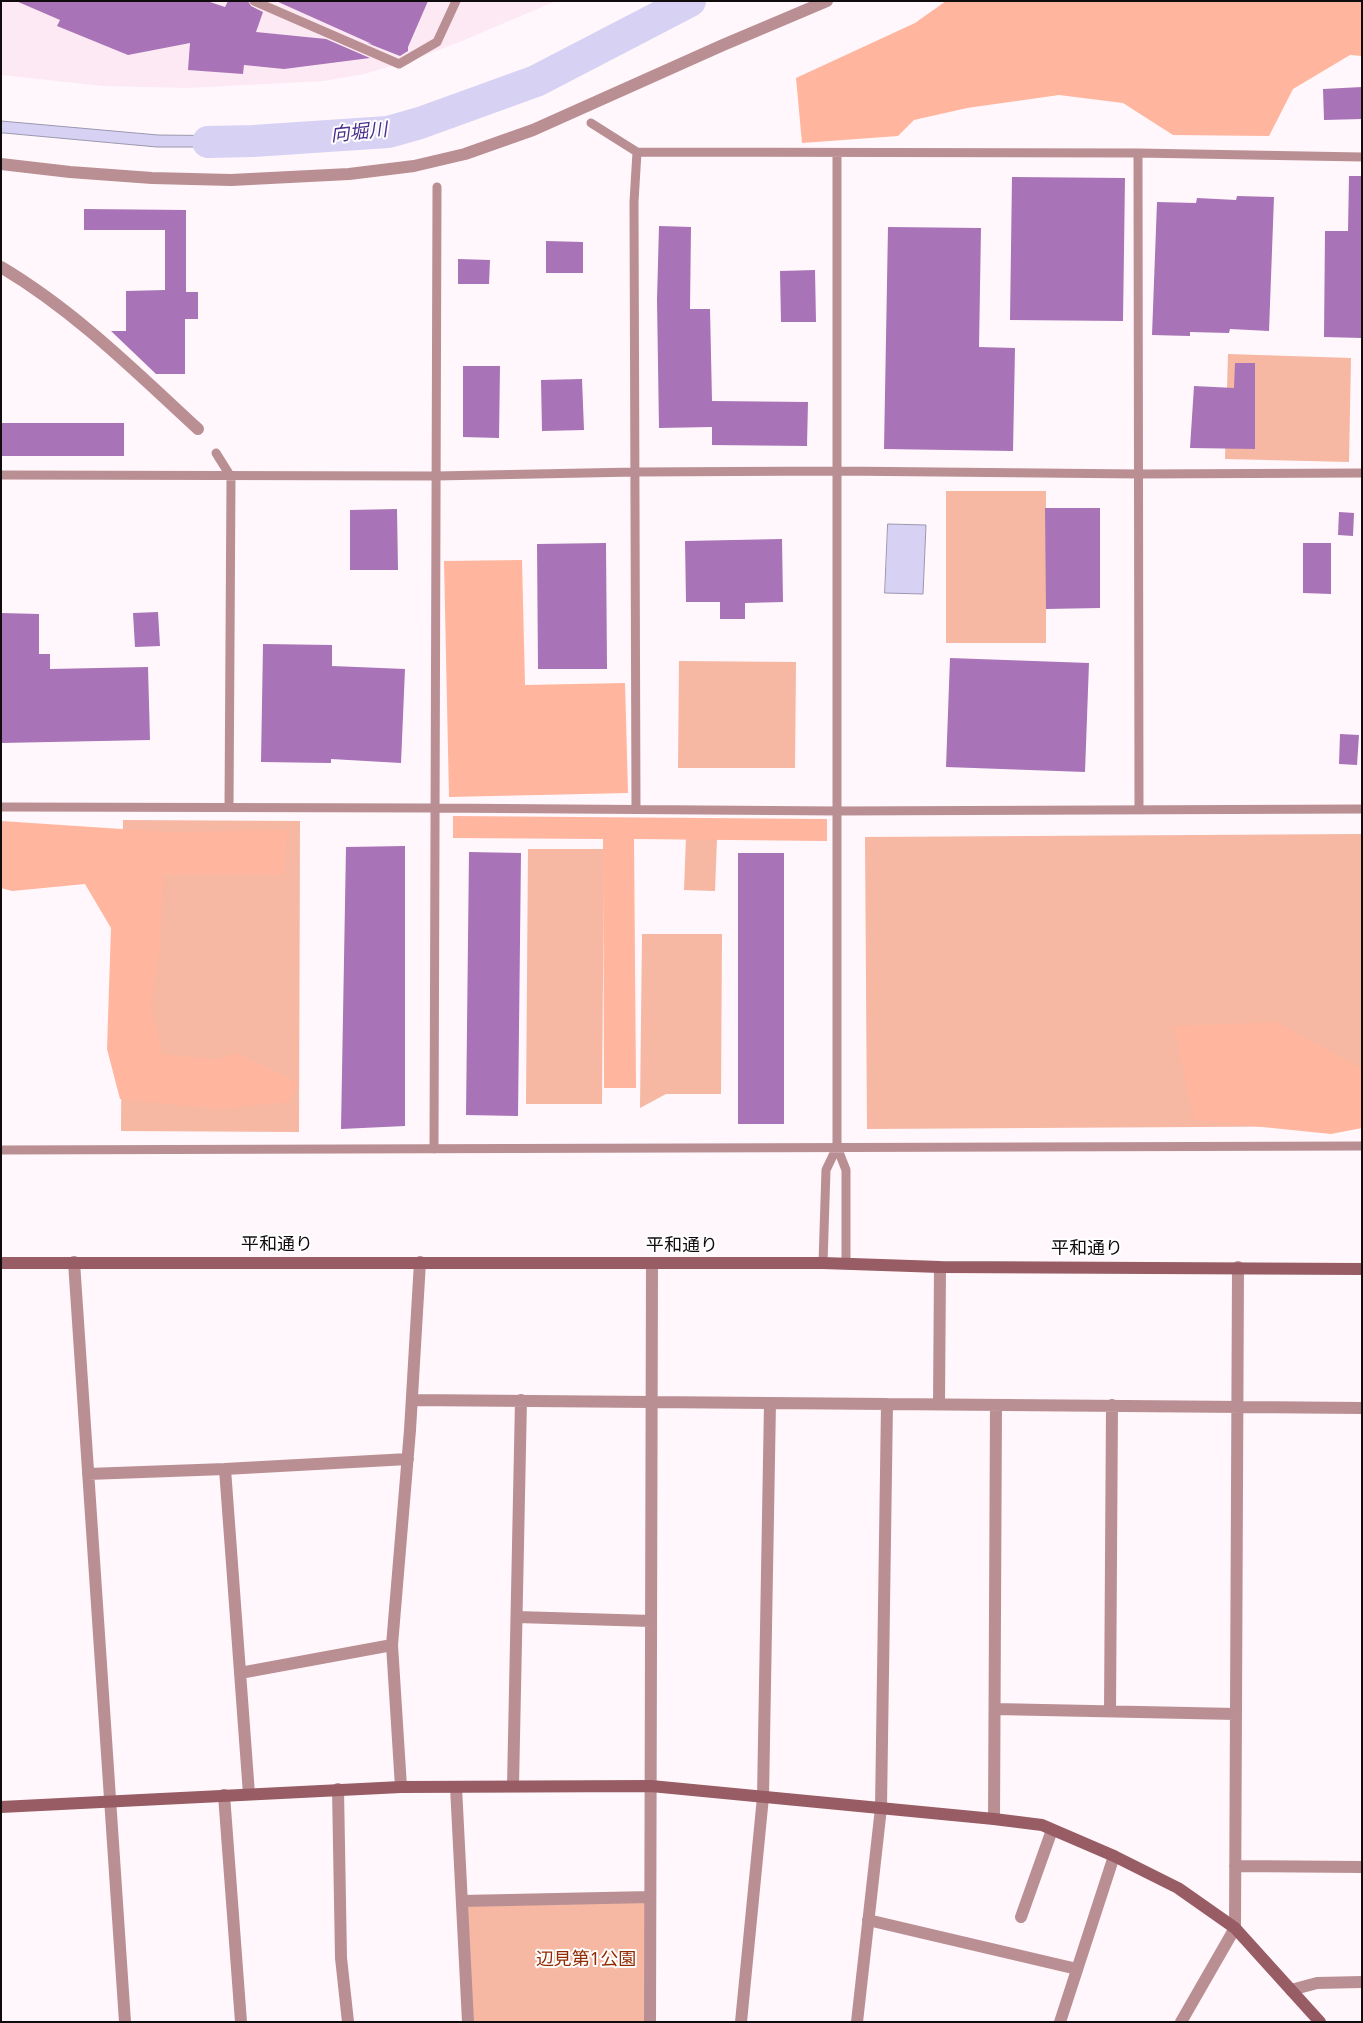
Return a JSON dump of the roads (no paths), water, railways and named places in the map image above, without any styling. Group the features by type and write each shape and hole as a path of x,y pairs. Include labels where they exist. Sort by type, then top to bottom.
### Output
{"street":[{"path":"1,164 143,178 231,180 349,174 414,166 465,154 533,130 724,44 825,2"},
{"path":"1,267 33,286 96,335 198,429"},
{"path":"74,1262 125,2022"},
{"path":"401,1787 392,1645 408,1459 420,1262"},
{"name":"平和通り","path":"1,1263 846,1263 940,1266 1362,1269"},
{"path":"650,2022 652,1264"},
{"path":"939,1404 940,1266"},
{"path":"1181,2022 1235,1928 1238,1267"},
{"path":"412,1400 1362,1408"},
{"path":"513,1786 522,1400"},
{"path":"741,2022 763,1797 770,1403"},
{"path":"857,2022 881,1808 887,1404"},
{"path":"994,1819 996,1405"},
{"path":"1110,1711 1112,1405"},
{"path":"88,1474 408,1459"},
{"path":"225,1469 249,1794"},
{"path":"517,1617 651,1620"},
{"path":"240,1673 392,1645"},
{"path":"995,1709 1236,1714"},
{"path":"1,1807 338,1789 651,1786 1042,1825 1114,1856 1178,1888 1235,1928 1320,2022"},
{"path":"456,1787 468,2022"},
{"path":"338,1789 341,1958 348,2022"},
{"path":"224,1795 241,2022"},
{"path":"1020,1916 1052,1830"},
{"path":"1060,2022 1114,1856"},
{"path":"1235,1866 1362,1867"},
{"path":"462,1901 650,1896"},
{"path":"868,1920 1077,1969"},
{"path":"1292,1990 1317,1983 1362,1982"}],"lane":[{"path":"254,1 399,64 438,42 456,1"},
{"path":"591,123 636,152 1138,153 1362,157"},
{"path":"636,152 634,202 636,809"},
{"path":"837,153 837,1148 846,1170 846,1263"},
{"path":"1138,153 1140,474 1139,809"},
{"path":"434,1149 437,187"},
{"path":"216,453 231,477 229,807"},
{"path":"1,475 231,477 837,471 1140,474 1362,473"},
{"path":"1,807 838,811 1362,809"},
{"path":"1,1150 1362,1146"},
{"path":"823,1263 826,1170 837,1148"}],"waterway":[{"name":"向堀川","path":"208,142 388,132 420,123 536,81 690,1"}],"park label":[{"name":"辺見第1公園","path":"586,1960"}]}
